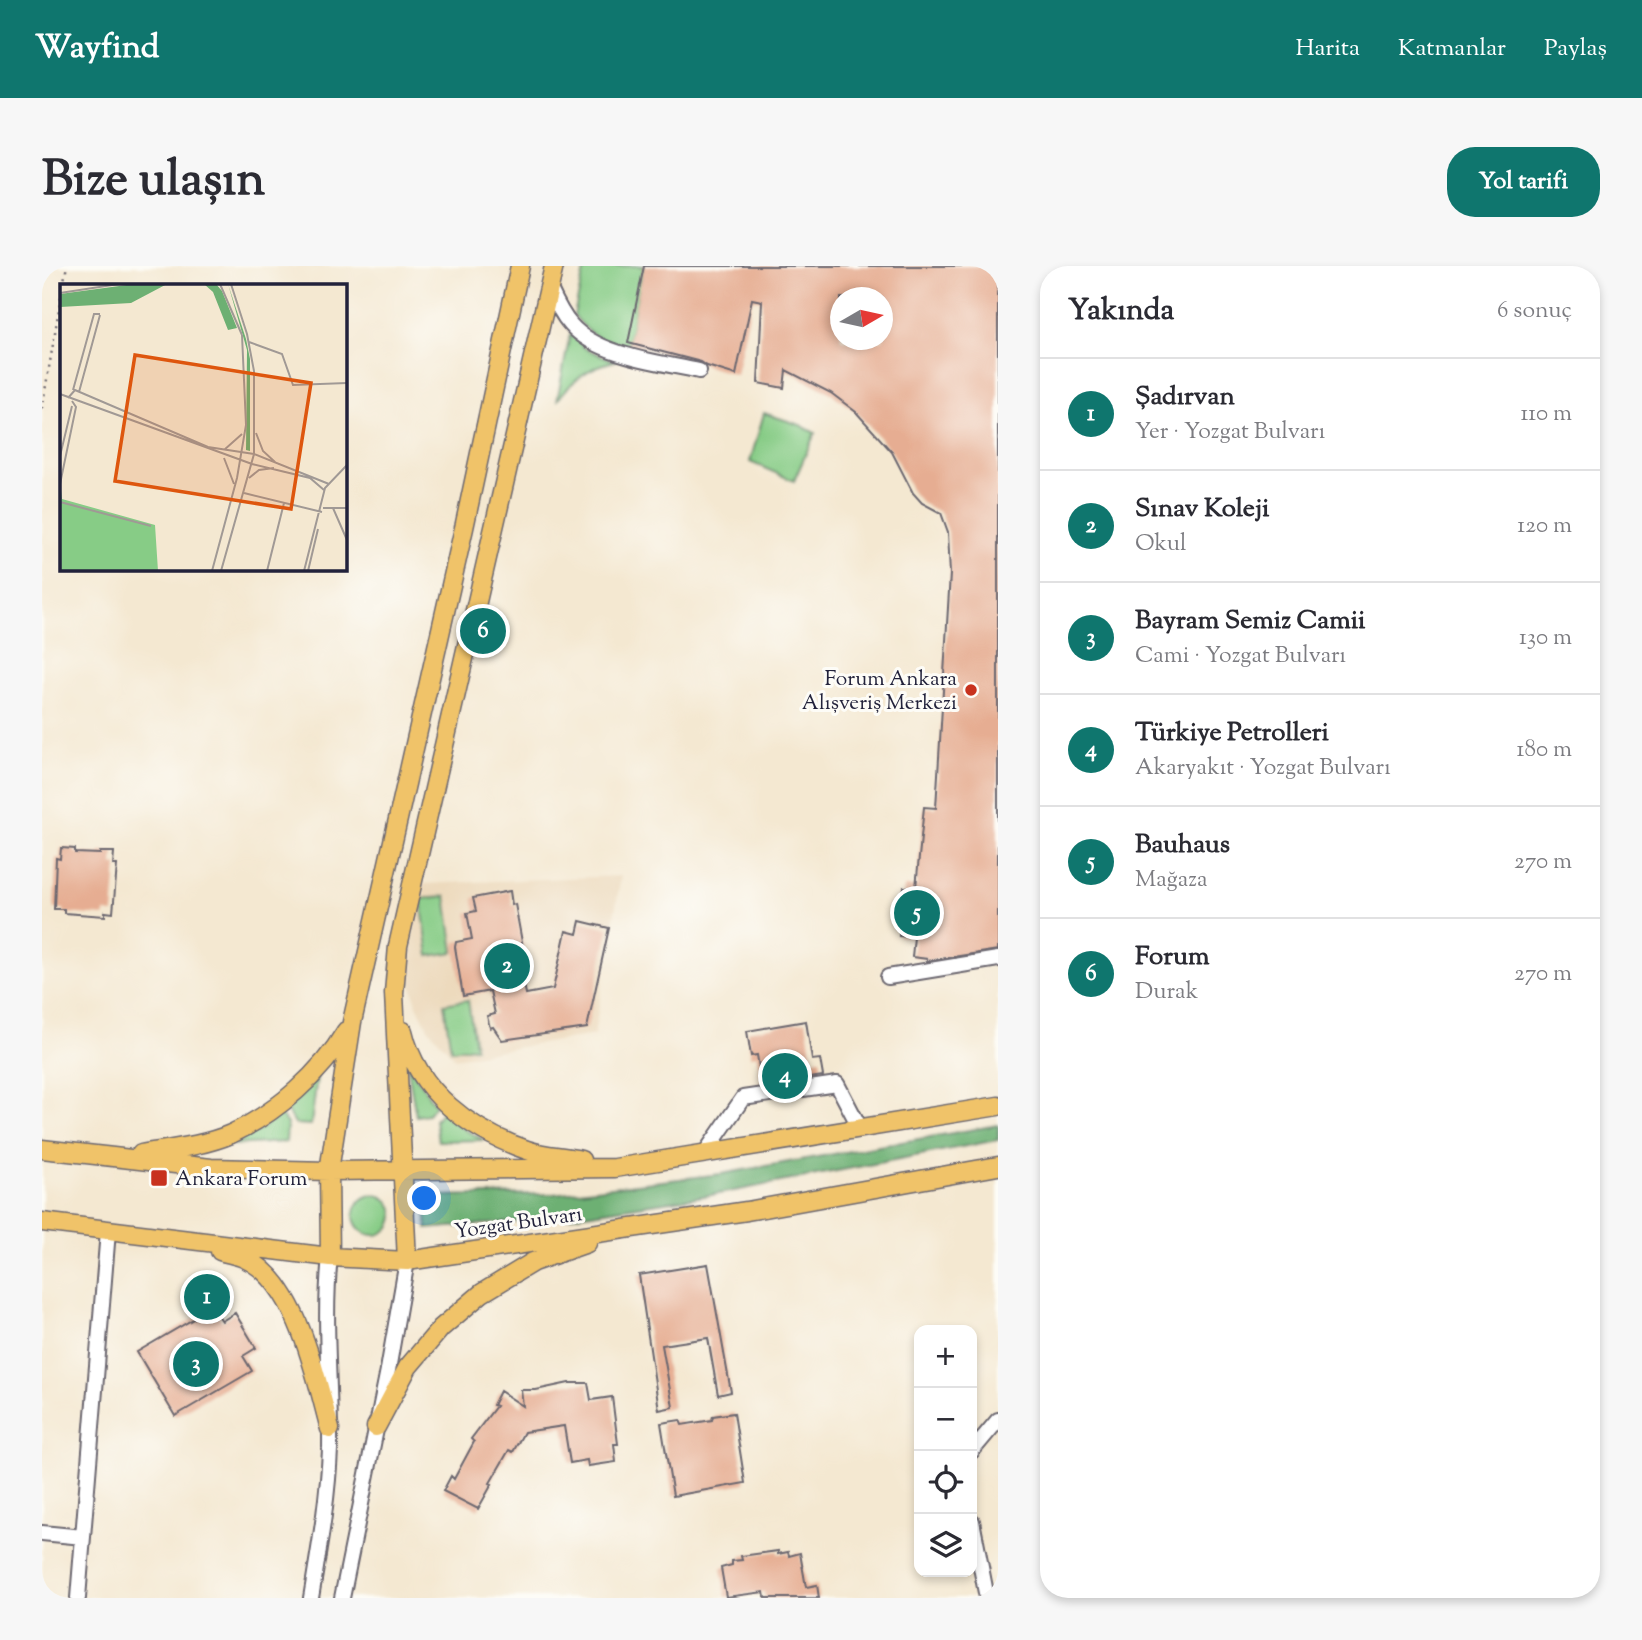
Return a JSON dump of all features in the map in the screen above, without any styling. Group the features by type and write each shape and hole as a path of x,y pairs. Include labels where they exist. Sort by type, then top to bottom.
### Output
{"main road":[{"path":"330,1257 329,1171 352,1022 520,266"},
{"path":"407,1261 394,993 398,946 554,266"},
{"path":"394,993 404,1037 414,1063 432,1090 456,1112 484,1132 529,1151 615,1168"},
{"path":"117,1157 184,1147 229,1135 258,1119 278,1105 328,1058 352,1022"},
{"path":"42,1149 211,1168 329,1171 615,1168 998,1106"},
{"name":"Yozgat Bulvarı","path":"42,1222 330,1257 407,1261 747,1211 998,1166"},
{"path":"376,1427 408,1367 441,1328 482,1293 533,1262 621,1230"},
{"path":"180,1238 248,1259 275,1283 296,1317 330,1429"}],"street":[{"path":"549,287 559,309 572,326 596,344 699,371"},
{"path":"888,977 998,959"},
{"path":"705,1153 743,1098 837,1084 860,1128"},
{"path":"78,1598 108,1231"},
{"path":"311,1598 324,1521 330,1429 330,1257"},
{"path":"342,1598 407,1261"},
{"path":"977,1444 994,1421 998,1420"},
{"path":"42,1533 82,1537"},
{"path":"977,1547 987,1598"}],"path":[{"path":"63,284 66,266"},
{"path":"42,409 60,302"}],"shaded area":[{"path":"621,876 594,1035 455,1058 428,1028 417,1005 409,977 408,956 421,884"}],"green space":[{"path":"585,266 644,266 627,349 597,337 574,315"},
{"path":"570,334 586,349 615,361 582,375 557,401"},
{"path":"764,413 815,433 794,481 750,462"},
{"path":"446,896 454,952 429,956 421,899"},
{"path":"468,1000 475,1047 451,1050 444,1004"},
{"path":"407,1063 435,1105 428,1114 416,1116"},
{"path":"317,1077 311,1125 295,1124 286,1110"},
{"path":"442,1111 463,1129 484,1140 438,1141 435,1120"},
{"path":"280,1114 287,1124 286,1142 232,1145 261,1129"},
{"path":"998,1125 998,1140 724,1193 559,1218 427,1229 425,1196 553,1194 721,1174"},
{"path":"374,1195 382,1196 388,1201 393,1207 393,1223 388,1229 382,1234 374,1235 366,1234 360,1229 355,1223 354,1215 355,1207 360,1201 366,1196"}],"building":[{"name":"Forum Ankara Alışveriş Merkezi","path":"644,266 998,266 998,950 927,961 912,957 914,937 899,936 904,887 916,887 924,807 936,808 950,574 948,532 941,513 922,503 913,493 892,452 856,412 831,393 786,370 784,388 758,383 762,301 752,299 736,375 701,362 628,343"},
{"path":"61,848 75,849 75,853 114,852 113,865 117,865 113,913 105,912 105,916 64,913 64,909 54,909 56,858 60,859"},
{"path":"510,891 512,905 515,904 527,969 521,970 526,994 553,989 566,931 577,934 580,921 609,928 587,1028 502,1040 493,1027 490,1028 487,1016 495,1014 490,991 463,996 455,947 456,942 472,939 467,913 476,911 473,898"},
{"path":"806,1021 812,1060 820,1059 823,1076 762,1085 757,1055 751,1056 747,1031"},
{"path":"708,1264 731,1392 718,1395 708,1338 662,1345 673,1407 659,1410 639,1275"},
{"path":"207,1289 214,1294 213,1308 222,1321 235,1313 256,1348 243,1356 252,1371 175,1416 137,1352 205,1312 198,1298 201,1291"},
{"path":"569,1383 588,1383 591,1400 612,1397 618,1444 614,1444 616,1462 588,1466 587,1460 570,1463 564,1426 524,1432 513,1452 509,1450 478,1509 443,1491 451,1476 454,1479 474,1442 471,1439 496,1406 493,1405 500,1391 523,1406 521,1390 536,1390"},
{"path":"734,1413 745,1483 673,1496 661,1423 680,1420 682,1425"},
{"path":"778,1551 778,1554 788,1552 789,1556 800,1553 806,1587 817,1585 819,1598 765,1598 764,1592 726,1597 721,1568 732,1565 732,1561 742,1560 741,1556"}],"place":[{"name":"Forum","path":"483,631"},
{"name":"Forum Ankara Alışveriş Merkezi","path":"971,690"},
{"name":"Bauhaus","path":"917,913"},
{"name":"Sınav Koleji","path":"507,966"},
{"name":"Türkiye Petrolleri","path":"785,1076"},
{"name":"Ankara Forum","path":"159,1178"},
{"name":"Şadırvan","path":"207,1297"},
{"name":"Bayram Semiz Camii","path":"196,1364"}]}
